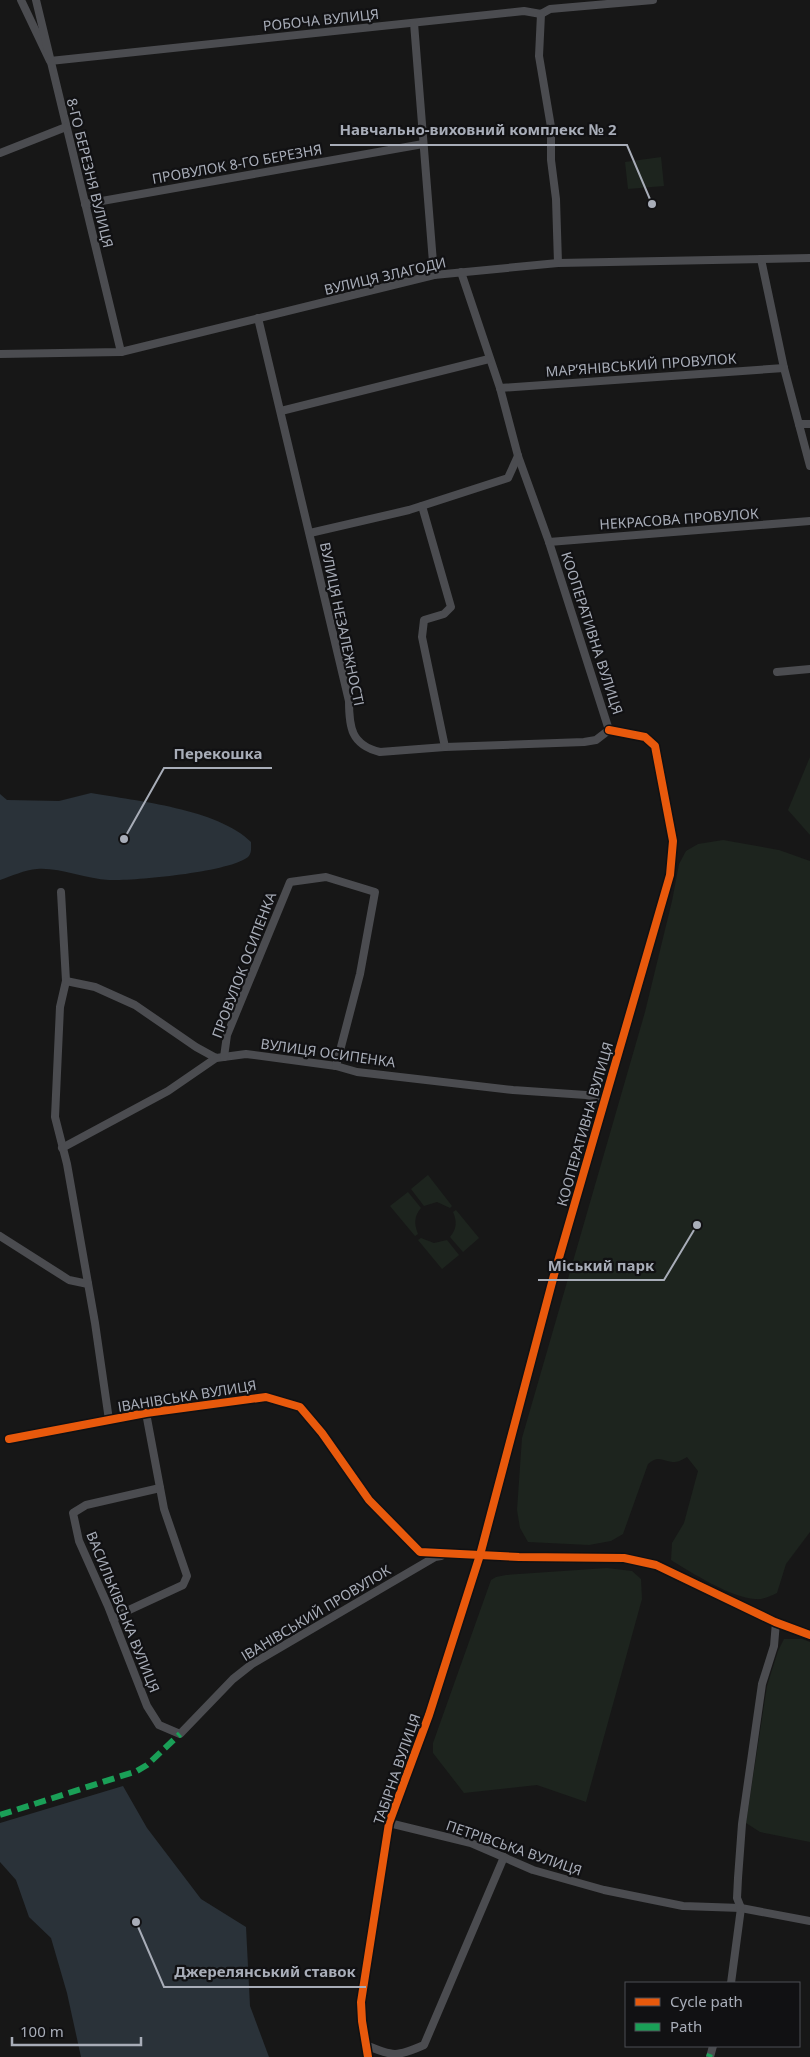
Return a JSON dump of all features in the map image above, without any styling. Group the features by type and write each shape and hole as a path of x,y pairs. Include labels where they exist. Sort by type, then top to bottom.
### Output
{"street":[{"path":"21,0 50,61"},
{"name":"8-ГО БЕРЕЗНЯ ВУЛИЦЯ","path":"36,0 121,352"},
{"name":"РОБОЧА ВУЛИЦЯ","path":"50,61 524,11 541,14 550,9 653,0"},
{"path":"541,14 539,56 551,127 551,160 556,199 558,263"},
{"path":"414,23 434,275"},
{"path":"0,153 66,127"},
{"name":"ПРОВУЛОК 8-ГО БЕРЕЗНЯ","path":"85,204 423,144"},
{"name":"ВУЛИЦЯ ЗЛАГОДИ","path":"0,354 121,352 434,275 558,263 810,258"},
{"path":"761,259 784,368 810,466"},
{"name":"КООПЕРАТИВНА ВУЛИЦЯ","path":"461,272 500,388 518,456 549,542 609,730 645,737 655,746 674,841 670,875 554,1275 480,1555"},
{"name":"ВУЛИЦЯ НЕЗАЛЕЖНОСТІ","path":"258,318 349,701 352,730 360,744 380,752 445,747 584,742 596,740 609,730"},
{"path":"281,411 489,359"},
{"name":"МАР’ЯНІВСЬКИЙ ПРОВУЛОК","path":"500,388 784,368"},
{"path":"799,424 810,424"},
{"path":"310,533 422,506 508,478 518,456"},
{"path":"422,506 451,607 444,614 424,620 422,637 445,747"},
{"name":"НЕКРАСОВА ПРОВУЛОК","path":"549,542 810,521"},
{"path":"777,672 810,669"},
{"name":"ПРОВУЛОК ОСИПЕНКА","path":"220,1057 227,1035 290,882 326,877 374,892 360,974 336,1066"},
{"path":"61,892 66,982 60,1007 55,1117 88,1284 108,1420"},
{"path":"66,982 95,987 135,1006 196,1047 220,1057"},
{"name":"ВУЛИЦЯ ОСИПЕНКА","path":"220,1057 246,1054 336,1066 376,1074 605,1099"},
{"path":"62,1148 168,1091 220,1057"},
{"path":"0,1236 70,1280 88,1284"},
{"name":"ІВАНІВСЬКА ВУЛИЦЯ","path":"9,1439 146,1413 266,1396 300,1407 322,1433 369,1500 420,1552 519,1557 624,1558 656,1565 776,1622 810,1635"},
{"path":"113,1619 183,1585 187,1576 164,1509 146,1413"},
{"name":"ВАСИЛЬКІВСЬКА ВУЛИЦЯ","path":"160,1488 86,1505 73,1513 80,1541 147,1706 159,1725 180,1734"},
{"name":"ІВАНІВСЬКИЙ ПРОВУЛОК","path":"180,1734 233,1679 252,1664 435,1557 455,1553"},
{"name":"ТАБІРНА ВУЛИЦЯ","path":"368,2057 361,2002 389,1823 429,1715 480,1555"},
{"path":"731,1982 741,1908 737,1898 737,1884 742,1824 762,1684 774,1646 776,1622"},
{"name":"ПЕТРІВСЬКА ВУЛИЦЯ","path":"389,1823 471,1843 533,1870 604,1890 683,1906 741,1908 810,1921"},
{"path":"366,2046 386,2054 404,2054 424,2044 504,1857"}],"shaded area":[{"path":"661,157 664,186 628,189 625,162"},
{"path":"810,757 810,835 788,810"},
{"path":"91,793 176,808 219,822 237,831 251,842 250,854 238,862 222,867 159,877 109,880 54,870 37,869 0,880 0,794 7,800 59,801"},
{"path":"723,840 779,850 810,861 810,1532 786,1564 777,1593 758,1599 746,1598 723,1589 671,1560 672,1543 684,1523 698,1471 687,1457 675,1462 655,1459 648,1464 623,1534 611,1541 589,1545 528,1542 520,1528 517,1510 522,1438 645,1012 679,864 686,851 698,844"},
{"path":"428,1175 452,1206 450,1208 437,1202 424,1206 411,1189"},
{"path":"408,1192 421,1208 416,1217 415,1223 418,1234 415,1236 390,1206"},
{"path":"456,1210 479,1238 463,1252 450,1237 455,1228 456,1222 453,1212"},
{"path":"421,1238 434,1243 447,1240 459,1255 442,1269 418,1240"},
{"path":"607,1568 632,1571 641,1579 642,1599 586,1802 537,1785 464,1793 433,1753 433,1743 491,1580 506,1575"},
{"path":"784,1639 802,1639 810,1642 810,1842 760,1832 746,1823 767,1686 778,1651"},
{"path":"123,1786 147,1828 201,1899 246,1927 250,2006 269,2057 81,2057 67,1993 51,1938 29,1917 16,1880 0,1862 0,1823"}],"marked path":[{"path":"0,1815 137,1771 147,1765 180,1734"}],"cycle path":[{"path":"368,2057 361,2002 389,1823 429,1715 480,1555 554,1275 670,875 673,841 655,746 645,737 609,730"},
{"path":"9,1439 146,1413 266,1397 300,1407 322,1433 369,1500 420,1552 519,1557 624,1558 656,1565 775,1622 810,1635"}],"place":[{"name":"Навчально-виховний комплекс № 2","path":"652,204"},
{"name":"Перекошка","path":"124,839"},
{"name":"Міський парк","path":"697,1225"},
{"name":"Джерелянський ставок","path":"136,1922"}]}
